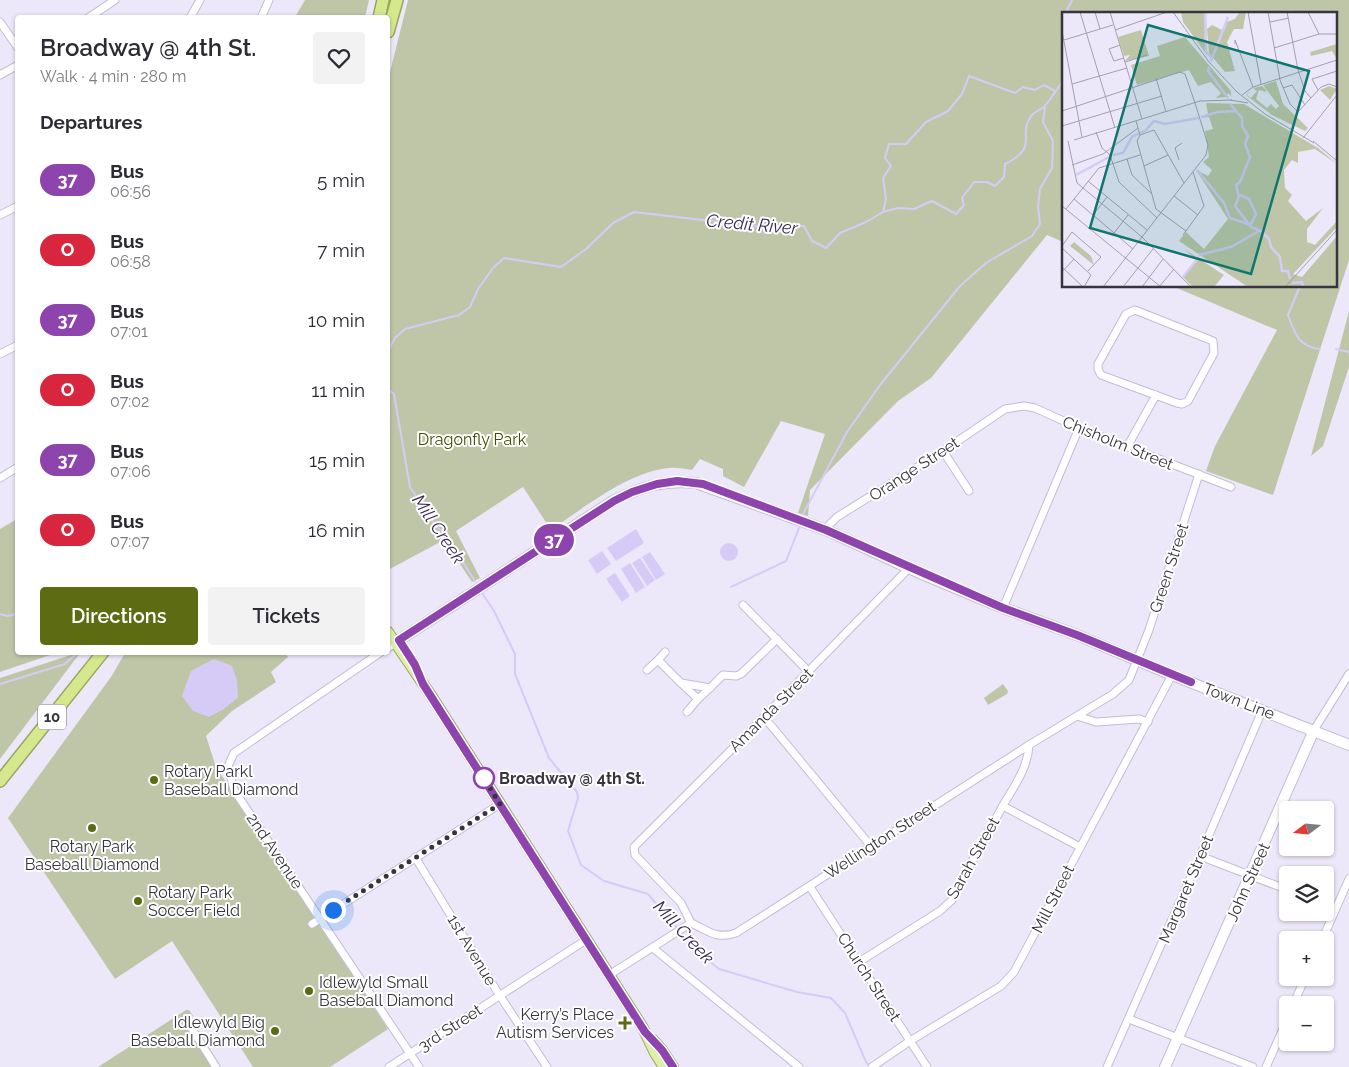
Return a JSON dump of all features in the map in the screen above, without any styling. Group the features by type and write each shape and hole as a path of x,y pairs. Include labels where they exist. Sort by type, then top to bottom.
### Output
{"highway":[{"path":"380,15 383,0"},
{"path":"390,24 396,0"},
{"name":"10","path":"0,781 101,655"}],"main road":[{"name":"Town Line","path":"394,644 614,501 644,487 677,481 703,484 826,530 924,575 1003,608 1077,635 1349,745"},
{"path":"390,630 394,644 415,665 423,684 645,1032 664,1067"},
{"name":"John Street","path":"1165,1067 1314,730"},
{"path":"645,1032 662,1050 673,1067"}],"street":[{"path":"92,15 115,0"},
{"path":"192,15 200,0"},
{"path":"262,15 269,0"},
{"path":"0,22 15,44"},
{"path":"0,75 15,67"},
{"path":"0,215 15,208"},
{"path":"1135,310 1213,341 1214,353 1188,401 1182,404 1156,395 1101,375 1098,369 1098,364 1126,314 1130,311 1135,310"},
{"path":"0,354 15,346"},
{"path":"1127,447 1156,395"},
{"name":"Chisholm Street","path":"1006,409 1013,406 1035,408 1079,428 1231,487"},
{"name":"Orange Street","path":"826,530 837,517 1006,409"},
{"path":"1003,608 1079,428"},
{"path":"943,451 969,492"},
{"path":"0,478 15,469"},
{"name":"Green Street","path":"1137,660 1149,630 1199,474"},
{"name":"Amanda Street","path":"691,923 681,903 634,852 635,845 809,672 910,567"},
{"path":"744,605 809,672"},
{"path":"687,712 723,675 736,676 741,674 777,639"},
{"path":"648,670 665,652"},
{"name":"2nd Avenue","path":"377,655 233,755 228,766 234,790 419,1067"},
{"path":"658,660 698,699"},
{"name":"Wellington Street","path":"691,923 710,934 726,936 732,934 810,886 870,845 1119,690 1129,680 1137,660"},
{"name":"John Street","path":"1314,730 1349,674"},
{"name":"Mill Street","path":"874,1065 1001,986 1019,966 1172,675"},
{"path":"681,683 710,688"},
{"name":"Margaret Street","path":"1107,1067 1262,710"},
{"path":"1077,716 1096,722 1140,720 1148,722"},
{"path":"764,717 870,845"},
{"name":"Sarah Street","path":"859,962 950,903 1002,806 1021,775 1029,753 1029,745"},
{"path":"312,924 500,804"},
{"path":"1002,806 1080,847"},
{"path":"1200,856 1279,886"},
{"name":"1st Avenue","path":"415,857 500,996 547,1067"},
{"path":"1326,931 1349,878"},
{"name":"Church Street","path":"810,886 927,1067"},
{"path":"609,975 691,923"},
{"name":"3rd Street","path":"389,1067 586,940"},
{"path":"653,948 799,1067"},
{"path":"1129,1019 1253,1067"},
{"path":"187,1021 216,1067"},
{"path":"1266,1067 1279,1038"}],"green space":[{"path":"305,0 369,0 365,15 296,15"},
{"name":"Dragonfly Park","path":"408,0 1349,0 1349,260 1273,495 1206,471 1215,446 1277,330 1177,288 1336,288 1336,12 1062,12 1062,242 1047,235 931,378 898,401 810,490 808,516 798,513 825,434 781,421 744,487 723,476 723,469 700,459 692,470 672,468 654,471 623,483 592,501 551,530 523,487 456,531 480,578 472,582 444,540 390,569 390,72"},
{"path":"1349,311 1349,367 1323,446 1311,456"},
{"path":"15,520 15,655 50,655 0,672 0,529"},
{"path":"71,655 78,655 0,759 0,678"},
{"path":"124,655 286,655 288,657 271,672 276,682 232,711 206,736 216,767 388,1029 330,1067 253,1067 172,941 115,979 8,818 111,677","holes":["191,671 238,697 222,710"]},
{"path":"1003,684 1008,691 1007,694 988,705 984,698"},
{"path":"186,1010 189,1010 193,1016 188,1019 186,1015 182,1018 213,1067 98,1067"}],"shaded area":[{"path":"636,529 644,543 616,561 607,548"},
{"path":"729,543 735,546 738,552 735,558 729,561 723,558 720,552 723,546"},
{"path":"602,551 611,564 597,574 588,560"},
{"path":"650,552 665,574 656,580 642,557"},
{"path":"640,558 655,580 647,586 632,563"},
{"path":"630,563 645,587 636,593 621,569"},
{"path":"615,573 630,596 622,602 606,579"},
{"path":"214,659 232,666 237,681 238,697 222,710 209,717 193,711 182,696 191,671"}],"waterway":[{"name":"Credit River","path":"1066,12 1072,0"},
{"path":"883,212 886,199 883,178 891,166 885,158 889,144 906,144 926,122 948,111 962,94 969,76 1015,93 1023,87 1035,90 1044,85 1055,91"},
{"name":"Credit River","path":"390,347 395,338 405,329 459,315 470,307 478,289 493,268 504,258 561,267 586,249 613,223 634,212 754,226 804,226 812,241 826,248 840,233 866,222 883,212 898,208 914,209 932,201 956,214 964,205 962,198 974,182 987,182 995,186 1004,177 1005,164 1016,158 1025,147 1027,123 1031,116 1044,107 1062,82"},
{"path":"803,514 847,432 880,385 960,286 986,263 1032,236 1040,224 1038,207 1040,189 1052,168 1053,141 1043,122 1045,106"},
{"path":"1299,288 1288,315 1298,338 1307,345 1320,349"},
{"path":"1336,349 1349,352"},
{"name":"Mill Creek","path":"390,391 394,394 410,487 436,526 444,533 475,581"},
{"path":"731,587 786,561 799,528"},
{"name":"Mill Creek","path":"482,593 494,611 515,654 515,674 549,758 577,792 578,798 568,831 581,865 604,881 648,894 677,928"},
{"name":"Credit River","path":"0,614 7,616 15,615"},
{"path":"0,684 65,664 75,655"},
{"name":"Mill Creek","path":"680,932 695,949 719,969 797,992 831,998 845,1013 866,1062 871,1067"}],"bus line":[{"name":"37","path":"673,1067 662,1050 645,1032 423,684 415,665 399,640 614,501 644,487 677,481 703,484 826,530 924,575 1003,608 1077,635 1191,682"}],"place":[{"name":"Broadway @ 4th St.","path":"484,778"},
{"name":"Rotary Parkl Baseball Diamond","path":"154,780"},
{"name":"Rotary Park Baseball Diamond","path":"92,828"},
{"name":"Rotary Park Soccer Field","path":"138,901"},
{"name":"Idlewyld Small Baseball Diamond","path":"309,991"},
{"name":"Kerry’s Place Autism Services","path":"625,1023"},
{"name":"Idlewyld Big Baseball Diamond","path":"275,1031"}],"route":[{"path":"333,910 500,804 480,772 484,778"}]}
